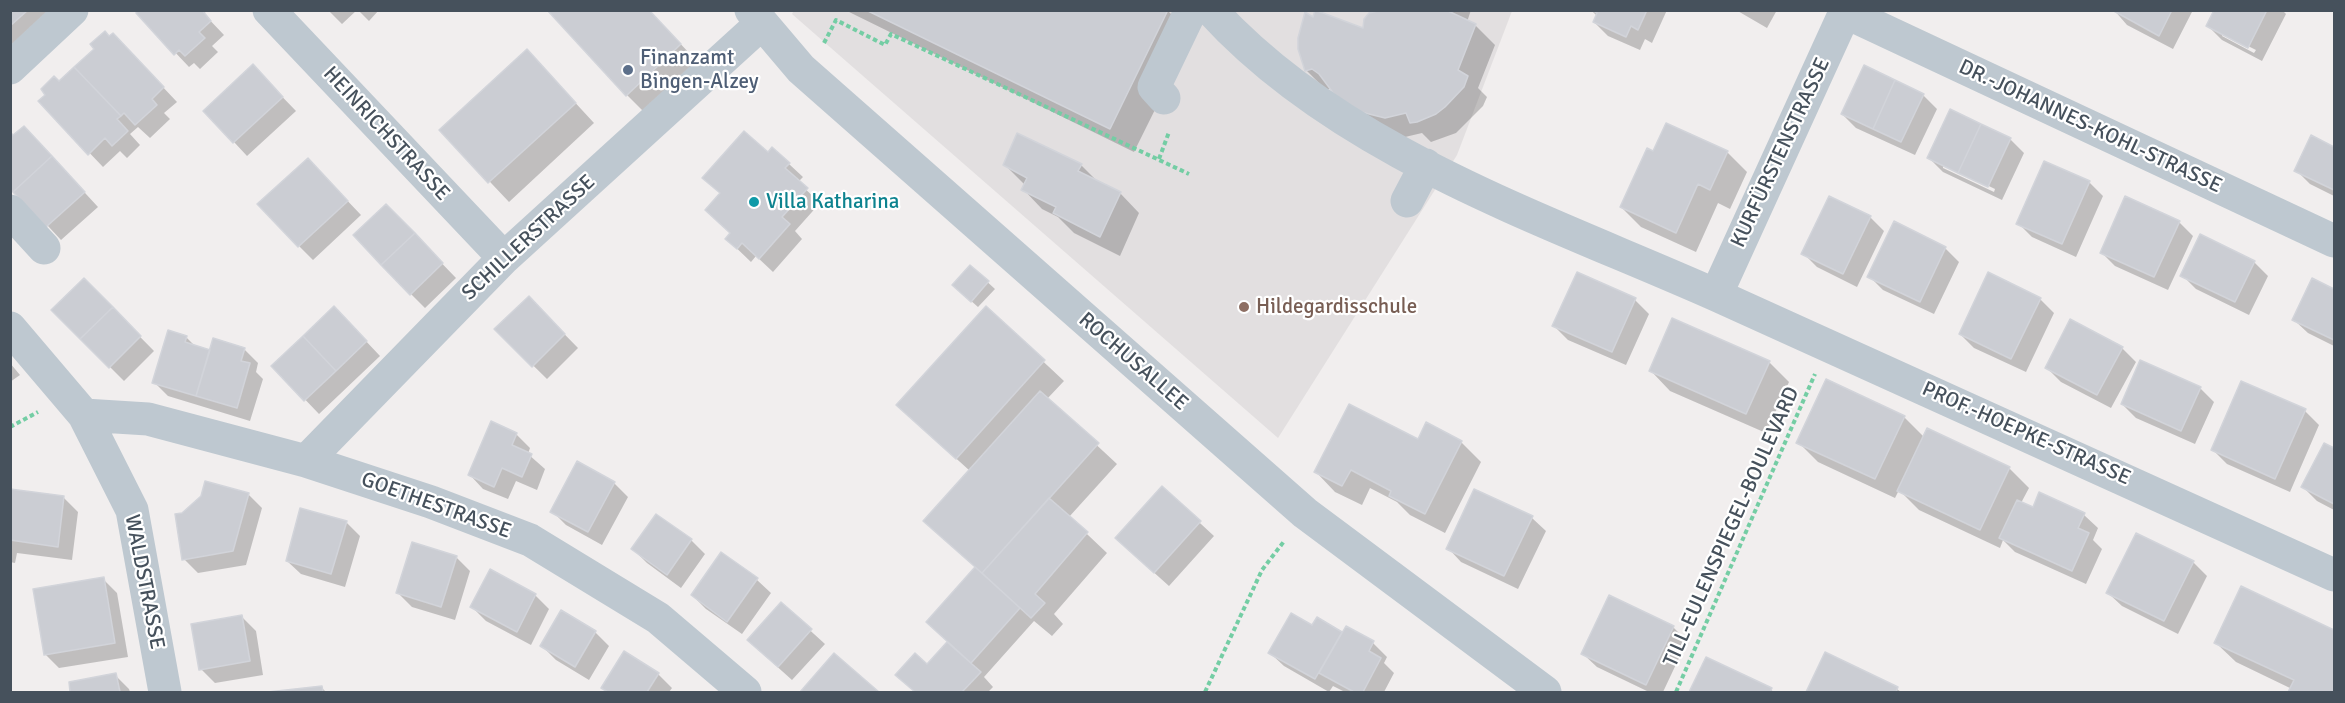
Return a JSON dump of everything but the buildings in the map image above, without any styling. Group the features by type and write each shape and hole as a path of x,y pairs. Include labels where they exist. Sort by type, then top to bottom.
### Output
{"street":[{"path":"10,68 72,10"},
{"name":"HEINRICHSTRASSE","path":"269,10 504,258"},
{"path":"1164,98 1154,87 1191,10"},
{"name":"PROF.-HOEPKE-STRASSE","path":"1211,10 1245,45 1297,87 1345,121 1426,165 1479,191 2058,448 2334,575"},
{"name":"DR.-JOHANNES-KOHL-STRASSE","path":"1846,11 2334,242"},
{"name":"KURFÜRSTENSTRASSE","path":"1716,295 1846,11"},
{"name":"SCHILLERSTRASSE","path":"306,461 504,258 756,17"},
{"name":"ROCHUSALLEE","path":"756,17 801,69 1305,513 1540,691"},
{"path":"1407,201 1426,165"},
{"path":"10,211 44,248"},
{"name":"WALDSTRASSE","path":"10,328 84,415 132,510 165,693"},
{"name":"GOETHESTRASSE","path":"84,415 148,419 306,461 432,502 530,540 658,618 745,693"}],"path":[{"path":"801,69 827,40 836,20 885,45 891,34 1189,174"},
{"name":"TILL-EULENSPIEGEL-BOULEVARD","path":"1676,693 1815,373"},
{"path":"1205,693 1262,570"}],"shaded area":[{"name":"Hildegardisschule","path":"794,10 1512,11 1457,155 1278,438 792,14"}],"place":[{"name":"Finanzamt Bingen-Alzey","path":"628,70"},
{"name":"Villa Katharina","path":"754,202"},
{"name":"Hildegardisschule","path":"1244,307"}]}
